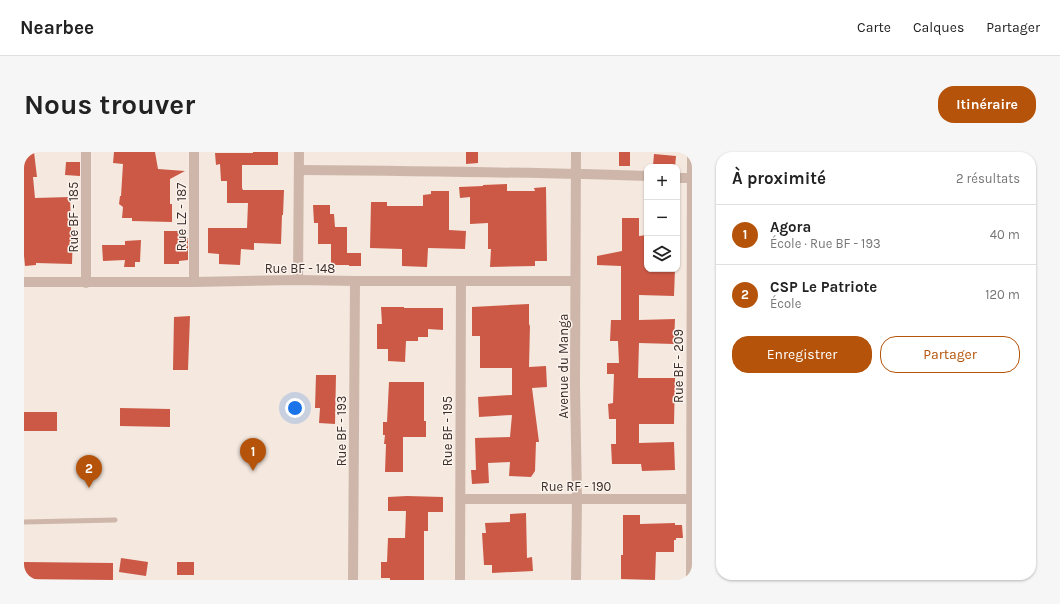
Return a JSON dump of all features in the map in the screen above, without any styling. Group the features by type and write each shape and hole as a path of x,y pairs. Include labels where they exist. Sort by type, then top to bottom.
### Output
{"street":[{"name":"Rue BF - 185","path":"86,152 86,283"},
{"name":"Rue LZ - 187","path":"194,152 194,282"},
{"path":"298,280 299,152"},
{"name":"Avenue du Manga","path":"576,152 576,580"},
{"name":"Rue BF - 209","path":"691,580 692,152"},
{"path":"299,170 576,173 644,176"},
{"path":"680,178 692,178"},
{"name":"Rue BF - 148","path":"24,282 86,283 298,280 575,281"},
{"name":"Rue BF - 193","path":"353,580 355,281"},
{"name":"Rue BF - 195","path":"460,580 461,281"},
{"name":"Rue RF - 190","path":"461,499 691,499"}],"lane":[{"path":"24,522 115,520"}],"building":[{"path":"24,152 34,152 37,177 33,177 35,198 70,197 71,231 73,231 72,264 36,263 36,265 25,266"},
{"path":"114,152 155,152 158,169 185,171 170,179 172,222 132,221 132,218 122,218 123,207 119,204 123,164 113,163"},
{"path":"278,152 278,165 242,165 242,188 243,190 284,190 281,244 254,243 254,250 241,249 240,265 219,264 219,254 208,253 208,228 247,228 248,203 227,203 227,181 221,181 220,164 216,165 215,153"},
{"path":"466,152 478,152 478,163 466,164"},
{"path":"619,152 630,152 630,166 619,166"},
{"path":"654,154 676,156 675,164 653,164"},
{"path":"66,162 80,162 80,176 65,175"},
{"path":"507,184 507,191 535,191 534,188 546,187 547,261 535,261 535,266 490,267 491,249 488,249 488,223 470,224 470,197 460,198 459,187"},
{"path":"431,191 449,191 449,230 466,231 465,249 428,248 427,267 402,266 402,249 370,248 371,202 387,202 387,206 423,206 423,195 431,194"},
{"path":"313,205 330,205 330,214 334,214 335,227 347,227 347,253 361,253 361,266 331,265 331,244 318,244 318,223 314,223"},
{"path":"622,218 639,218 639,236 644,235 644,272 675,272 674,296 639,295 639,320 675,319 674,344 639,343 638,378 675,378 674,424 639,424 639,443 674,442 675,470 642,471 641,464 612,464 611,444 616,444 616,419 609,419 608,404 613,403 614,374 607,374 607,363 619,363 618,341 610,341 611,320 621,320 621,266 597,265 597,256 622,251"},
{"path":"164,231 179,231 179,239 188,238 188,260 179,261 179,264 164,264"},
{"path":"141,240 140,262 135,262 135,267 124,267 125,260 103,261 102,245 125,245 125,241"},
{"path":"529,304 529,367 546,366 547,387 532,388 539,442 536,442 535,471 531,477 509,476 510,462 488,463 489,483 472,484 471,470 476,470 475,438 510,437 512,415 479,417 478,397 512,395 512,368 480,368 480,336 472,336 472,307"},
{"path":"381,307 443,308 443,330 428,329 428,337 418,337 418,341 406,341 405,362 388,361 388,349 377,349 377,324 382,324"},
{"path":"190,316 188,370 173,370 174,317"},
{"path":"316,375 336,375 335,424 319,423 320,408 315,408"},
{"path":"389,382 424,382 424,421 426,421 426,437 403,437 403,472 385,472 386,444 384,444 385,435 383,435 383,422 387,422"},
{"path":"120,408 170,409 170,427 120,426"},
{"path":"24,412 57,412 57,431 24,431"},
{"path":"388,497 443,497 443,512 428,512 428,531 424,531 424,580 390,580 390,578 381,578 381,562 387,562 388,538 405,538 406,511 388,511"},
{"path":"526,513 527,558 532,557 533,571 492,573 492,565 484,565 482,533 486,533 485,523 510,522 510,514"},
{"path":"623,515 640,515 640,524 675,523 675,525 682,525 683,538 676,538 676,540 674,540 674,552 656,552 655,580 621,579 621,555 623,555"},
{"path":"121,558 148,562 146,576 119,572"},
{"path":"24,562 113,563 113,580 24,579"},
{"path":"177,562 194,562 194,575 177,575"}],"place":[{"name":"Agora","path":"253,471"},
{"name":"CSP Le Patriote","path":"89,488"}]}
